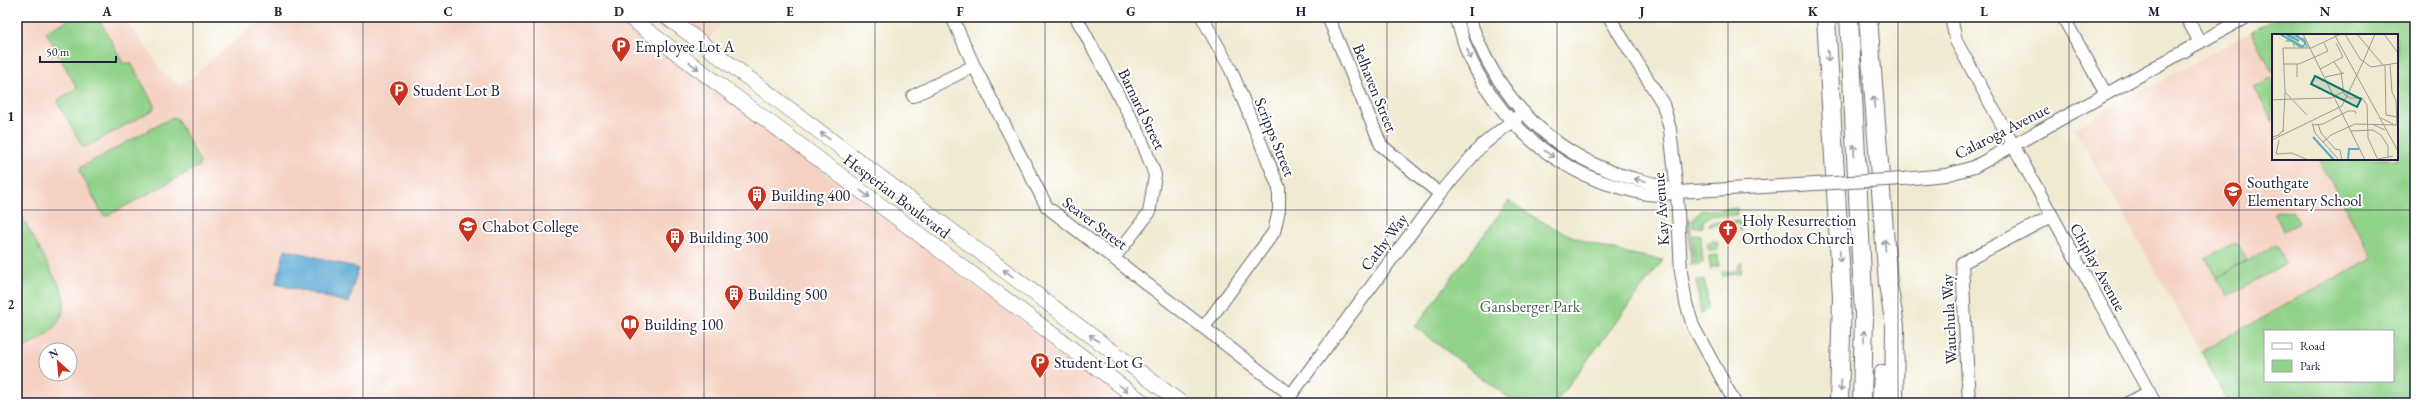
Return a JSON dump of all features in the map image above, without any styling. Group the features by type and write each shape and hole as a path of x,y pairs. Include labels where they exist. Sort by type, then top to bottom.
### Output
{"highway":[{"path":"1826,17 1842,297 1839,403"},
{"path":"1848,17 1864,315 1862,403"},
{"path":"1868,17 1888,284 1895,326 1894,403"},
{"path":"1882,403 1888,284"}],"main road":[{"name":"Hesperian Boulevard","path":"629,17 1144,403"},
{"name":"Hesperian Boulevard","path":"667,17 1181,403"}],"street":[{"name":"Seaver Street","path":"952,17 974,66 1047,207 1204,327 1288,399"},
{"name":"Barnard Street","path":"1076,17 1139,133 1154,175 1149,213 1114,258"},
{"name":"Scripps Street","path":"1202,17 1231,70 1279,188 1279,210 1274,232 1204,327"},
{"name":"Belhaven Street","path":"1328,17 1381,145 1440,194"},
{"name":"Calaroga Avenue","path":"1456,17 1471,60 1485,85 1511,122 1530,140 1557,160 1601,182 1661,197 1677,192 1903,179 1952,174 1974,167 2246,17"},
{"name":"Calaroga Avenue","path":"1469,17 1475,37 1487,59 1522,113 1540,131 1565,150 1607,170 1630,178 1660,184 1677,192"},
{"name":"Kay Avenue","path":"1609,17 1663,104 1670,128 1677,192 1681,272 1686,303 1693,326 1735,403"},
{"name":"Chiplay Avenue","path":"1951,17 1956,41 2155,403"},
{"path":"2063,17 2106,94"},
{"path":"2186,17 2200,42"},
{"path":"914,96 974,66"},
{"name":"Cathy Way","path":"1288,399 1440,194 1481,146 1522,113"},
{"name":"Wauchula Way","path":"1969,403 1962,263 2052,216"},
{"path":"2128,403 2148,392"}],"shaded area":[{"name":"Chabot College","path":"17,17 122,17 144,44 162,72 179,85 190,79 263,17 618,17 1131,403 17,403"},
{"path":"680,17 727,17 709,39"},
{"name":"Southgate Elementary School","path":"2251,32 2272,71 2272,160 2320,160 2372,258 2201,351 2074,128"}],"green space":[{"path":"74,17 98,17 123,63 131,63 154,105 153,110 86,147 82,146 58,103 59,99 77,88 46,32"},
{"path":"2279,17 2415,17 2415,403 2228,403 2201,351 2372,258 2320,160 2398,160 2398,34 2272,34 2272,71 2251,32"},
{"path":"2271,78 2272,80 2272,120 2254,87"},
{"path":"173,117 177,119 200,162 199,166 107,216 103,215 80,172 81,167"},
{"name":"Gansberger Park","path":"1509,201 1546,224 1564,233 1621,252 1663,260 1555,403 1516,403 1415,327"},
{"path":"17,207 62,291 64,302 63,312 53,329 36,342 17,349"},
{"path":"1737,208 1737,215 1711,216 1703,221 1703,227 1693,228 1693,220 1700,211"},
{"path":"2278,211 2292,212 2298,223 2284,231 2274,213"},
{"path":"1688,219 1690,219 1693,265 1691,265"},
{"path":"1737,221 1740,223 1741,232 1738,223 1708,226 1712,222"},
{"path":"1693,235 1701,236 1703,263 1695,265"},
{"path":"1711,241 1715,241 1717,242 1717,250 1711,251 1708,248 1708,244"},
{"path":"2236,242 2246,260 2217,277 2206,258"},
{"path":"2275,245 2286,264 2227,296 2217,278"},
{"path":"1718,255 1719,266 1710,269 1709,256"},
{"path":"1740,263 1742,263 1741,273 1723,276 1722,271 1727,271 1727,273 1737,270"},
{"path":"1696,280 1704,280 1709,309 1701,313"}],"water":[{"path":"285,249 358,268 349,303 276,284"}],"place":[{"name":"Employee Lot A","path":"621,63"},
{"name":"Student Lot B","path":"399,107"},
{"name":"Southgate Elementary School","path":"2233,208"},
{"name":"Building 400","path":"757,212"},
{"name":"Chabot College","path":"468,243"},
{"name":"Holy Resurrection Orthodox Church","path":"1728,246"},
{"name":"Building 300","path":"675,254"},
{"name":"Building 500","path":"734,311"},
{"name":"Building 100","path":"630,341"},
{"name":"Student Lot G","path":"1040,379"}]}
